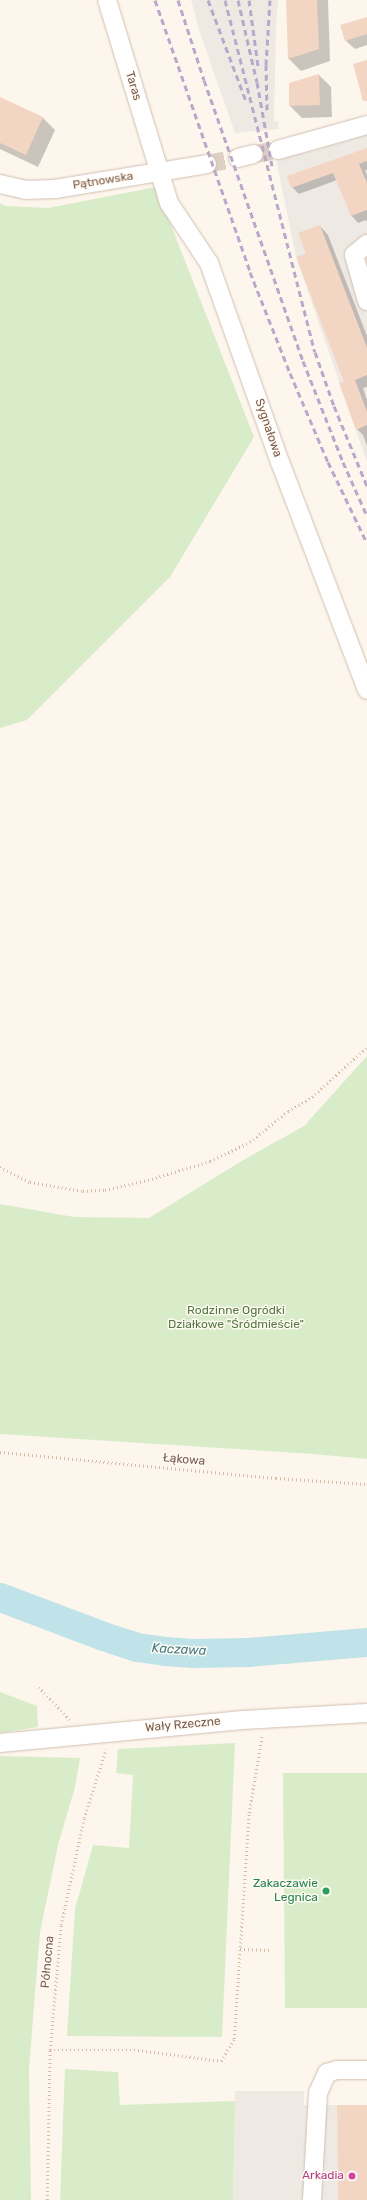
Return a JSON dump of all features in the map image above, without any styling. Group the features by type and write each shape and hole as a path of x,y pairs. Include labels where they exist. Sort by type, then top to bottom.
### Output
{"street":[{"name":"Taras","path":"107,0 159,172"},
{"path":"278,150 367,124"},
{"name":"Pątnowska","path":"0,184 25,190 56,189 206,164"},
{"name":"Sygnałowa","path":"159,172 169,203 209,262 280,462 367,690"},
{"path":"367,244 354,255 367,301"},
{"name":"Wały Rzeczne","path":"0,1743 84,1734 265,1719 367,1713"},
{"path":"312,2200 318,2093 327,2073 337,2070 367,2070"}],"path":[{"path":"0,1167 30,1182 83,1191 105,1190 148,1180 210,1161 250,1142 288,1111 312,1097 367,1047"},
{"name":"Łąkowa","path":"0,1452 276,1478 367,1484"},
{"path":"39,1687 84,1734"},
{"path":"50,2050 138,2050 222,2061 234,2039 249,1813 265,1719"},
{"name":"Północna","path":"47,2200 50,2050 60,1925 84,1818 111,1732"},
{"path":"240,1949 270,1950"}],"shaded area":[{"path":"191,0 278,0 274,121 278,121 279,129 235,133 200,33"},
{"path":"367,134 367,462 296,257 276,159 317,150"},
{"path":"235,2091 304,2091 304,2105 337,2105 338,2200 233,2200"}],"green space":[{"path":"156,187 254,437 170,577 27,720 0,728 0,203 6,206 48,208"},
{"name":"Rodzinne Ogródki Działkowe \"Śródmieście\"","path":"367,1056 367,1459 314,1454 0,1434 0,1204 74,1217 149,1218 245,1159 304,1126"},
{"path":"0,1692 37,1706 38,1727 0,1733"},
{"path":"235,1743 222,2037 67,2036 75,1909 93,1845 129,1848 133,1775 116,1773 118,1749"},
{"path":"0,1756 80,1758 75,1787 58,1845 40,1932 29,2068 31,2200 0,2200"},
{"name":"Zakaczawie Legnica","path":"283,1773 367,1773 367,2008 285,2008"},
{"path":"65,2069 118,2072 120,2105 235,2101 233,2200 60,2200"}],"building":[{"path":"286,0 317,0 319,49 288,59"},
{"path":"367,17 367,34 345,41 340,25"},
{"path":"367,60 367,101 363,101 353,64"},
{"path":"319,74 320,105 289,106 289,83"},
{"path":"0,97 43,117 26,155 0,143"},
{"path":"367,148 367,161 359,164 367,183 367,210 351,216 333,173 291,188 287,176"},
{"path":"320,225 367,348 367,375 355,380 367,412 367,425 356,430 339,383 344,382 296,257 306,254 298,233"},
{"name":"Arkadia","path":"337,2105 367,2105 367,2200 338,2200"}],"waterway":[{"name":"Kaczawa","path":"0,1597 103,1636 137,1647 165,1651 193,1653 248,1652 367,1642"}],"tunnel":[{"path":"254,154 278,150"},
{"path":"207,164 238,158"}],"railway":[{"path":"155,0 250,272 290,373 328,462 367,543"},
{"path":"178,0 204,80 303,361 343,462 367,516"},
{"path":"208,0 246,101"},
{"path":"225,0 315,352 334,406 367,486"},
{"path":"238,0 257,82 272,166"},
{"path":"249,0 258,66"},
{"path":"267,110 266,65 270,0"}],"place":[{"name":"Zakaczawie Legnica","path":"326,1891"},
{"name":"Arkadia","path":"352,2176"}]}
